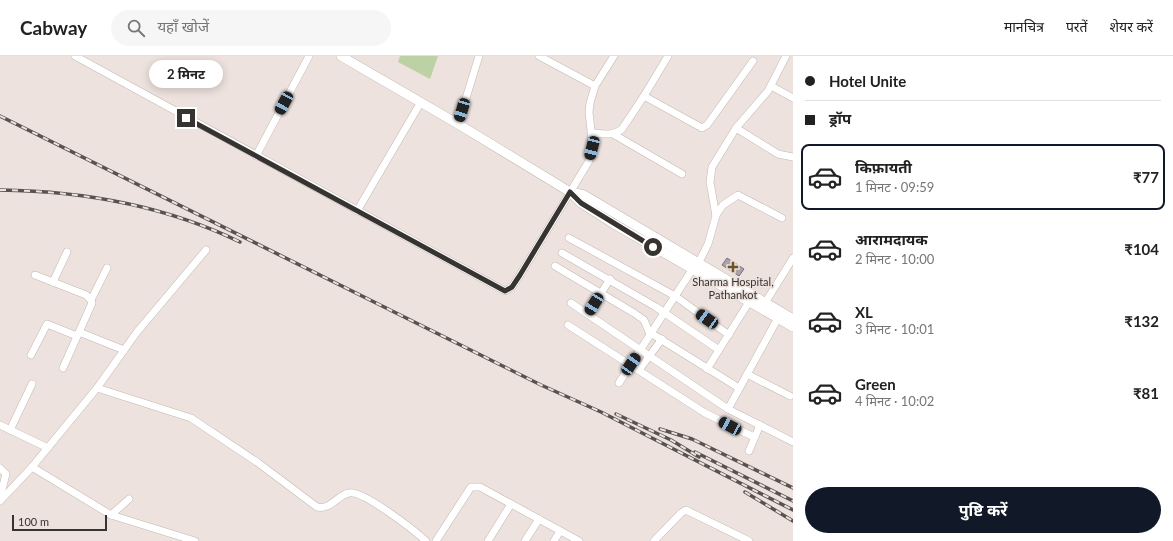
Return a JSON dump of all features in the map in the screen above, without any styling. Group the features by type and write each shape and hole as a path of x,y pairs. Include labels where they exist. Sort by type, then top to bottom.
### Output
{"main road":[{"path":"341,56 421,102 570,192 584,195 749,302 793,328"},
{"path":"695,267 793,319"}],"street":[{"path":"75,56 505,291 512,287 520,275 589,161 592,148 592,133 588,112 595,86 614,56"},
{"path":"256,156 309,56"},
{"path":"458,124 479,56"},
{"path":"539,56 595,86"},
{"path":"592,133 613,134 622,129 668,56"},
{"path":"716,216 710,182 711,172 715,160 736,128 771,86 786,56"},
{"path":"644,96 702,128 707,125 753,60"},
{"path":"771,86 793,98"},
{"path":"357,211 421,102"},
{"path":"736,128 778,154 793,157"},
{"path":"613,134 682,174"},
{"path":"619,383 695,267 708,244 716,216 723,205 738,195 782,218"},
{"path":"569,238 675,296 729,335"},
{"path":"0,501 48,448 97,388 124,350 206,250"},
{"path":"53,282 67,252"},
{"path":"562,253 610,279 664,313 718,350"},
{"path":"765,303 793,258"},
{"path":"555,266 601,292 640,317 651,333 739,388"},
{"path":"63,368 91,300 107,268"},
{"path":"35,275 86,295 91,300"},
{"path":"588,314 610,279"},
{"path":"707,369 749,302"},
{"path":"571,304 728,408 793,442"},
{"path":"728,408 778,318"},
{"path":"31,355 47,324 124,350"},
{"path":"568,325 706,413 754,437"},
{"path":"639,370 662,339"},
{"path":"746,374 790,396"},
{"path":"10,430 32,384"},
{"path":"97,388 191,418 257,462 316,507 325,507 348,493 360,494 405,524 426,541"},
{"path":"0,425 48,448"},
{"path":"749,451 760,425"},
{"path":"32,467 111,515 195,541"},
{"path":"0,468 6,474 0,497"},
{"path":"436,541 471,487 480,487 579,541"},
{"path":"111,515 129,499"},
{"path":"488,541 511,504"},
{"path":"654,541 681,513 686,510 749,541"},
{"path":"525,541 539,519"},
{"path":"554,541 560,530"}],"green space":[{"path":"400,56 438,56 430,79 398,62"}],"building":[{"path":"727,258 744,269 739,276 722,265"}],"railway":[{"path":"0,116 541,385 601,412 793,510"},
{"path":"0,190 62,193 123,203 183,219 212,229 240,242"},
{"path":"616,414 671,440 699,457"},
{"path":"660,429 692,439 793,488"},
{"path":"695,452 793,501"},
{"path":"745,492 793,521"}],"place":[{"name":"Sharma Hospital, Pathankot","path":"733,267"}],"route":[{"path":"186,118 496,288 505,291 512,287 520,275 570,192 581,203 653,247"}]}
